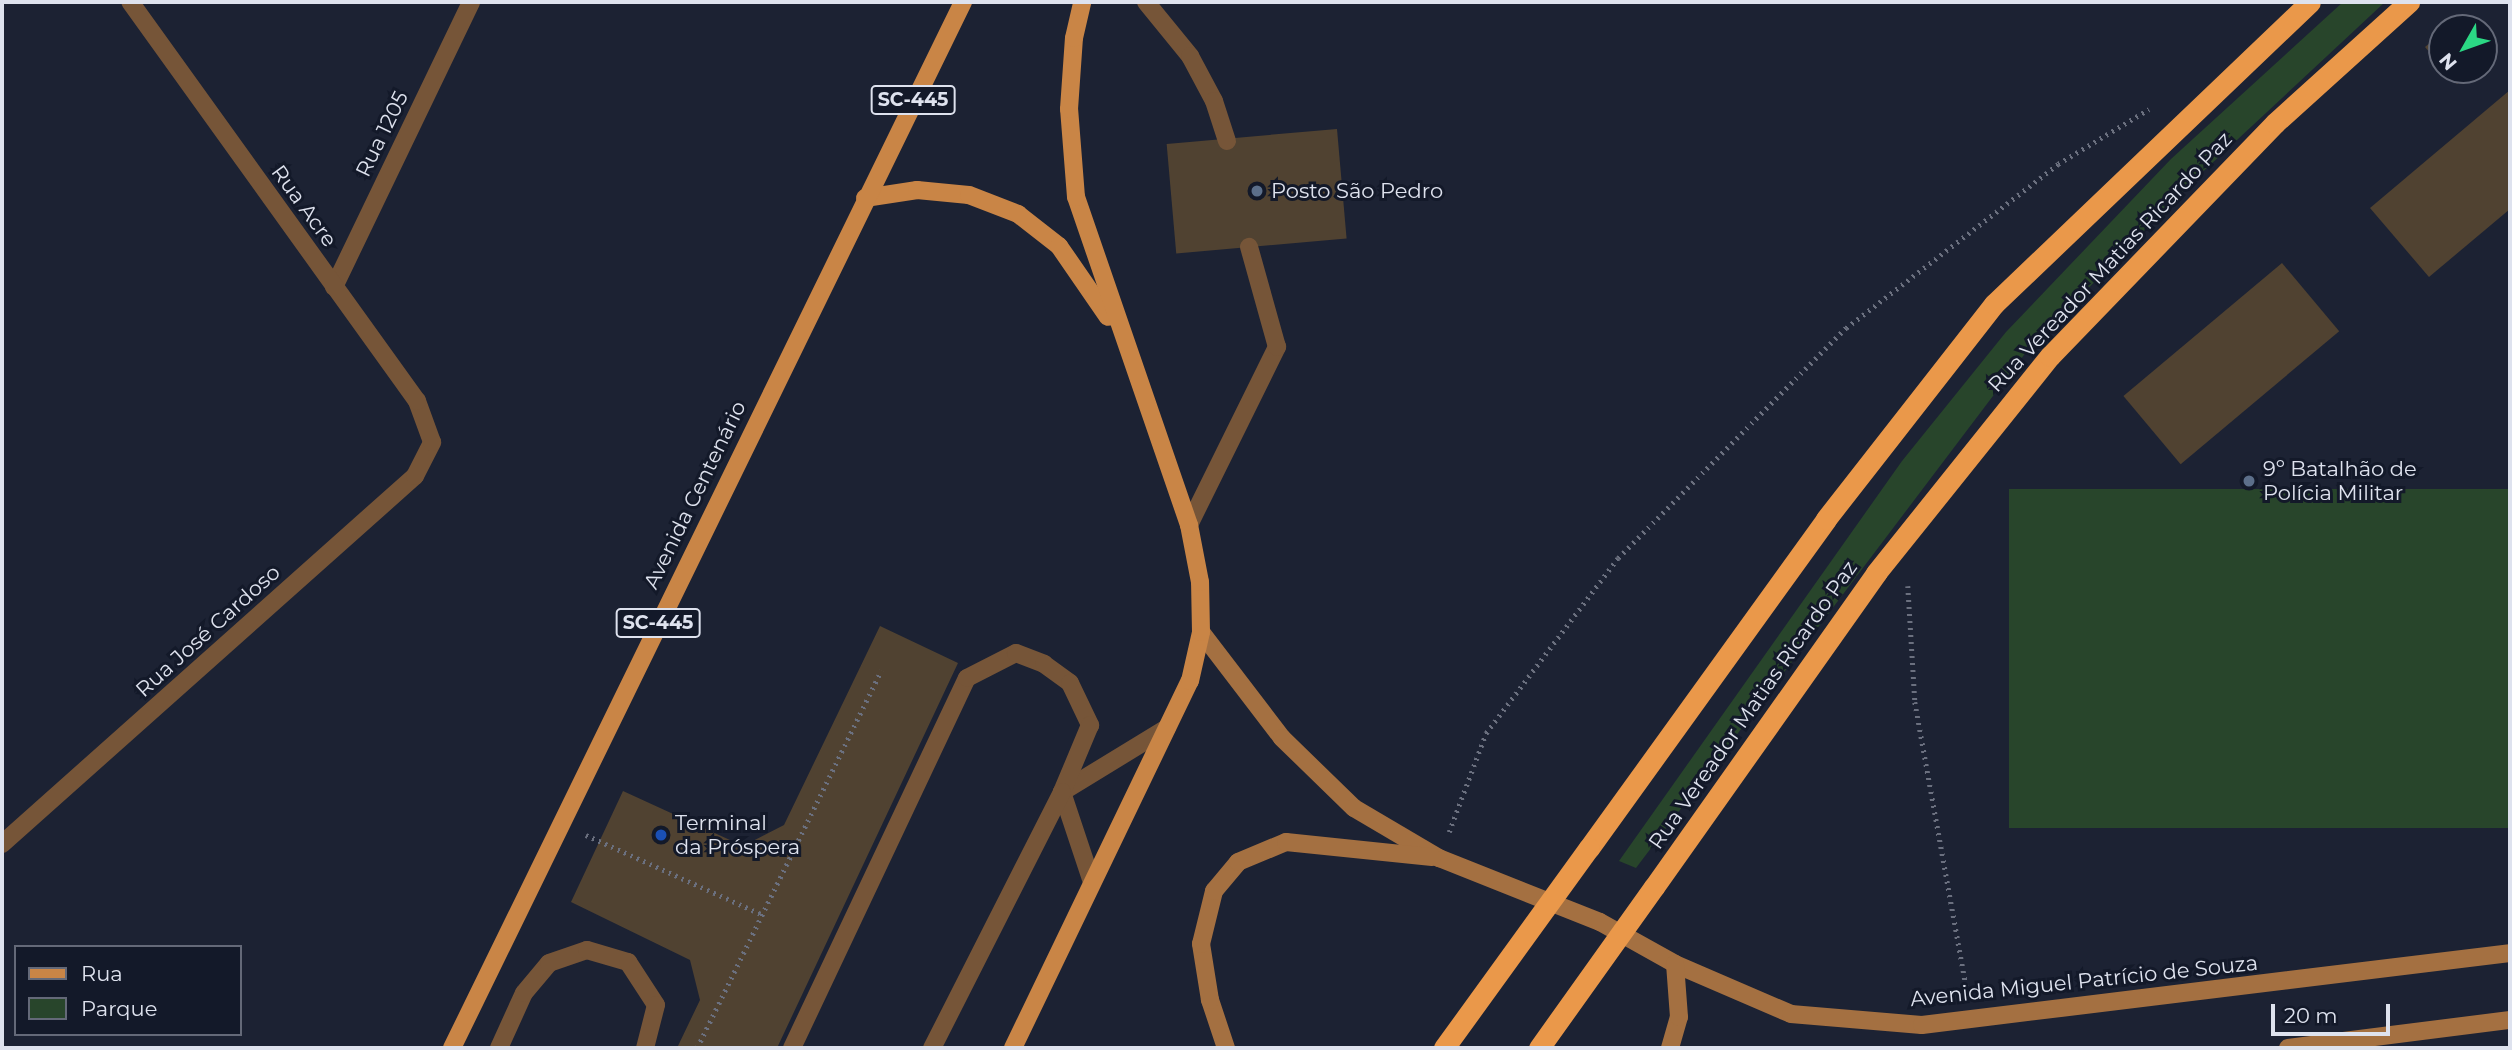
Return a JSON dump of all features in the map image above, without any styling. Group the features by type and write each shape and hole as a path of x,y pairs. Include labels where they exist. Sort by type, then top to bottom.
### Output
{"highway":[{"name":"Rua Vereador Matias Ricardo Paz","path":"1444,1048 1818,529 1994,304 2310,2"},
{"name":"Rua Vereador Matias Ricardo Paz","path":"1539,1048 1876,573 2050,356 2275,123 2409,2"}],"main road":[{"name":"Avenida Centenário","path":"452,1048 963,2"},
{"path":"1013,1048 1190,681 1201,632 1200,582 1189,525 1123,340 1076,197 1069,109 1082,2"},
{"path":"865,198 917,190 956,194 1018,214 1059,246 1123,340"},
{"name":"Avenida Miguel Patrício de Souza","path":"1201,632 1282,738 1354,808 1439,858 1600,922 1675,964 1791,1014 1922,1025 2510,953"},
{"path":"1226,1048 1210,1000 1201,944 1214,891 1238,862 1286,842 1439,858"},
{"path":"1670,1048 1679,1017 1675,964"},
{"path":"2288,1048 2510,1020"},
{"path":"2404,1048 2421,1032"}],"street":[{"name":"Rua Acre","path":"130,2 417,401 432,442"},
{"name":"Rua 1205","path":"334,287 471,2"},
{"path":"1146,2 1190,56 1214,100 1227,141"},
{"path":"1189,525 1277,347 1249,247"},
{"name":"Rua José Cardoso","path":"2,845 415,476 432,442"},
{"path":"792,1048 967,678 1016,653 1044,664 1070,683 1090,725 1062,792 932,1048"},
{"path":"1062,792 1167,728"},
{"path":"1062,792 1092,882"},
{"path":"499,1048 524,993 549,963 587,950 628,962 656,1005 645,1048"}],"path":[{"path":"1439,858 1486,733 1618,558 1846,328 2058,164 2154,106"},
{"path":"1912,575 1907,587 1915,702 1968,996"},
{"path":"696,1048 764,915 881,670"},
{"path":"560,823 764,915"}],"green space":[{"path":"2343,2 2385,2 2194,180 2027,351 1636,868 1619,861 1902,461 2006,332 2171,159"},
{"path":"2009,489 2510,489 2510,828 2009,828"}],"building":[{"path":"2510,90 2510,209 2429,277 2370,208"},
{"name":"Posto São Pedro","path":"1337,129 1347,239 1176,253 1167,144"},
{"path":"2282,263 2339,331 2181,464 2123,396"},
{"name":"Terminal da Próspera","path":"880,626 958,663 777,1048 677,1048 700,1000 690,960 571,902 623,791 743,846 784,825"}],"place":[{"name":"Posto São Pedro","path":"1257,191"},
{"name":"9º Batalhão de Polícia Militar","path":"2249,481"},
{"name":"Terminal da Próspera","path":"661,835"}]}
